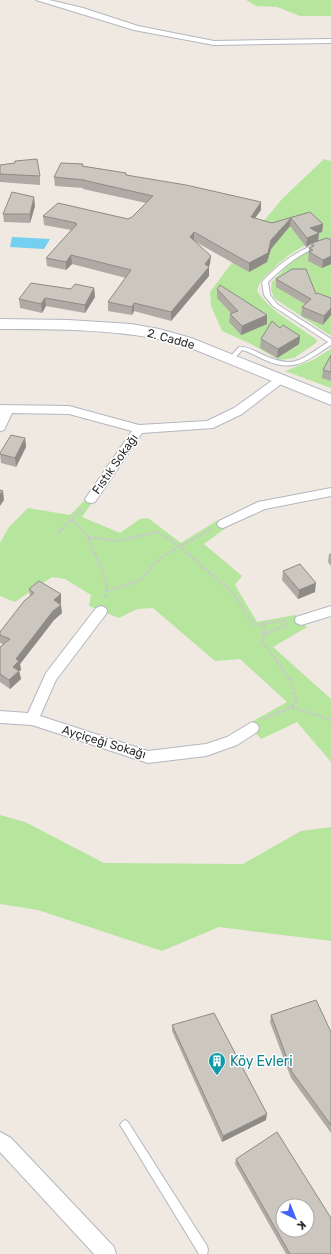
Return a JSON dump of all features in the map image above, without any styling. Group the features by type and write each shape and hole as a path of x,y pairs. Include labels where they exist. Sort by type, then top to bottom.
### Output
{"street":[{"path":"40,0 80,10 136,28 214,43 331,41"},
{"name":"2. Cadde","path":"0,324 68,325 131,329 186,341 331,400"},
{"path":"0,427 4,409 69,410 139,429 209,425 238,411 281,379"},
{"name":"Fıstık Sokağı","path":"91,498 139,429"},
{"path":"223,524 262,505 331,492"},
{"path":"32,719 51,677 101,611"},
{"path":"300,620 331,611"},
{"name":"Ayçiçeği Sokağı","path":"0,717 32,719 148,757 206,750 232,741 252,728"},
{"path":"0,1141 5,1144 107,1254"}],"lane":[{"path":"231,359 241,348 278,363 288,365 297,363 331,342 275,305 267,295 265,282 293,256 306,249 331,241"},
{"path":"125,1125 203,1250"}],"path":[{"path":"58,533 91,498"},
{"path":"72,519 88,537 106,581 108,591 101,611"},
{"path":"108,591 130,584 142,578 156,562 180,547 223,524"},
{"path":"88,537 117,541 158,532 180,547 234,594 252,623 256,625 286,620 300,620"},
{"path":"262,635 300,620"},
{"path":"252,728 274,713 292,707 297,701 289,678 262,641 265,624"},
{"path":"292,707 331,720"}],"green space":[{"path":"246,0 331,0 331,16 300,16 277,7 256,6"},
{"path":"324,159 331,161 331,238 305,246 291,253 264,277 259,284 257,291 277,312 317,340 316,343 294,358 279,360 249,343 222,331 211,306 210,292 257,229 282,199"},
{"path":"331,245 331,335 274,298 271,289 272,282 299,255"},
{"path":"331,349 331,388 285,371 313,360"},
{"path":"88,497 94,500 82,517 120,533 140,519 148,518 181,543 218,520 227,527 204,544 242,576 235,585 257,622 295,615 307,627 273,647 331,699 331,762 297,722 261,739 248,724 287,702 240,659 215,661 153,608 137,609 119,618 89,606 91,595 65,579 52,577 15,602 0,596 0,543 9,527 28,508 70,515"},
{"path":"0,815 25,822 104,863 243,864 301,831 331,827 331,941 219,927 162,951 38,910 0,904"}],"water":[{"path":"12,237 50,239 44,249 10,247"}],"building":[{"path":"37,159 40,176 0,174 0,165 15,163 15,161"},
{"path":"61,163 83,164 82,166 186,185 261,202 251,217 272,223 310,212 323,224 310,228 319,233 307,238 291,218 271,240 268,253 249,263 194,232 190,237 211,256 205,264 209,267 171,312 134,303 132,307 108,302 131,270 71,255 66,262 46,258 77,224 43,216 58,203 128,219 132,217 153,196 84,180 54,177"},
{"path":"12,192 34,197 30,214 3,214"},
{"path":"327,238 331,240 331,256 323,260 309,252 313,250 309,248 314,246 312,243"},
{"path":"292,269 306,269 316,294 317,293 331,298 331,308 324,316 302,307 311,299 276,279"},
{"path":"31,283 71,289 75,284 94,288 85,305 45,298 41,304 19,299"},
{"path":"220,285 267,315 242,326 230,314 238,311 217,289"},
{"path":"272,321 280,328 283,325 300,336 278,349 261,339"},
{"path":"331,355 331,372 323,370"},
{"path":"11,435 25,438 15,458 0,454"},
{"path":"300,564 316,583 299,590 283,571"},
{"path":"39,581 61,594 54,600 61,605 53,611 16,659 19,661 13,667 19,671 9,680 0,674 0,647 10,639 0,635 0,632 24,601 34,593 29,589"},
{"path":"316,1000 331,1032 331,1125 292,1072 271,1015"},
{"name":"Köy Evleri","path":"214,1013 267,1114 223,1136 172,1025"},
{"path":"277,1132 331,1218 331,1254 290,1254 281,1238 315,1238 315,1198 275,1198 275,1228 236,1159"}],"place":[{"name":"Köy Evleri","path":"217,1076"}]}
